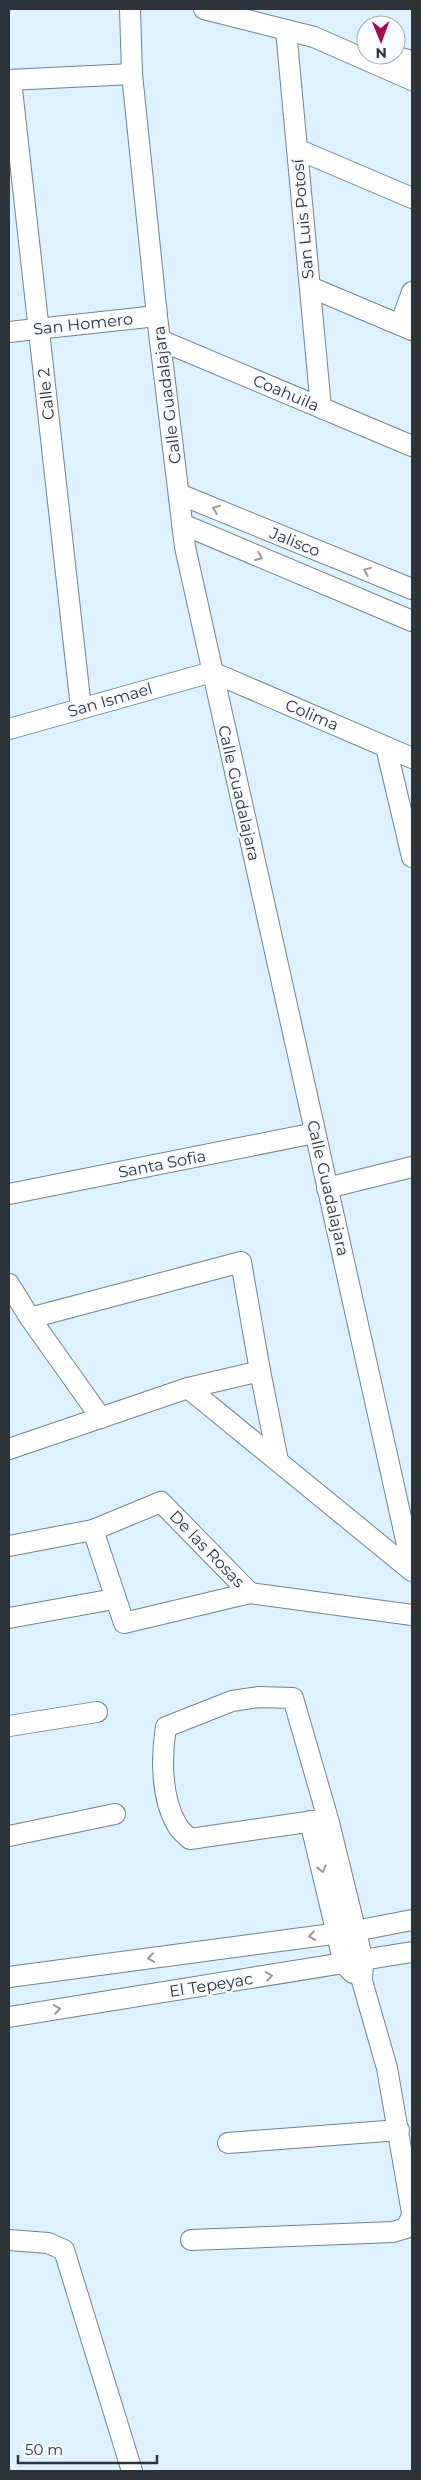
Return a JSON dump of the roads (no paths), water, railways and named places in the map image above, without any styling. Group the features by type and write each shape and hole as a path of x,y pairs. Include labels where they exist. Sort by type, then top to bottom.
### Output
{"street":[{"name":"Calle Guadalajara","path":"130,9 132,74 157,316 182,524 212,672 412,1567"},
{"path":"204,9 356,47"},
{"name":"San Luis Potosí","path":"286,30 321,408"},
{"path":"314,37 412,80"},
{"path":"10,80 132,74"},
{"name":"Calle 2","path":"10,80 81,708"},
{"path":"297,149 412,198"},
{"path":"310,287 406,328 412,292"},
{"name":"San Homero","path":"9,332 157,316"},
{"name":"Coahuila","path":"160,340 412,446"},
{"name":"Jalisco","path":"179,494 412,588"},
{"name":"Jalisco","path":"182,524 412,621"},
{"name":"San Ismael","path":"9,729 212,672"},
{"name":"Colima","path":"212,672 412,758"},
{"path":"386,747 412,857"},
{"name":"Santa Sofia","path":"9,1194 315,1133"},
{"path":"327,1188 412,1167"},
{"path":"30,1318 241,1262 278,1462"},
{"path":"9,1284 30,1318 101,1418"},
{"path":"9,1449 188,1388 260,1371"},
{"path":"188,1388 412,1571"},
{"name":"De las Rosas","path":"250,1593 161,1502 93,1530 114,1599 124,1623 250,1593 412,1615"},
{"path":"9,1546 93,1530"},
{"path":"9,1618 114,1599"},
{"path":"191,2240 392,2232 406,2228 412,2214 387,2068 346,1932 319,1820 293,1698 259,1697 232,1701 166,1727 162,1749 168,1807 178,1827 190,1839 319,1820"},
{"path":"9,1726 97,1712"},
{"path":"9,1836 115,1814"},
{"name":"El Tepeyac","path":"9,1977 346,1932 412,1920"},
{"name":"El Tepeyac","path":"9,2017 354,1963 412,1952"},
{"path":"228,2143 399,2130"},
{"path":"9,2240 48,2242 64,2250 132,2471"}]}
